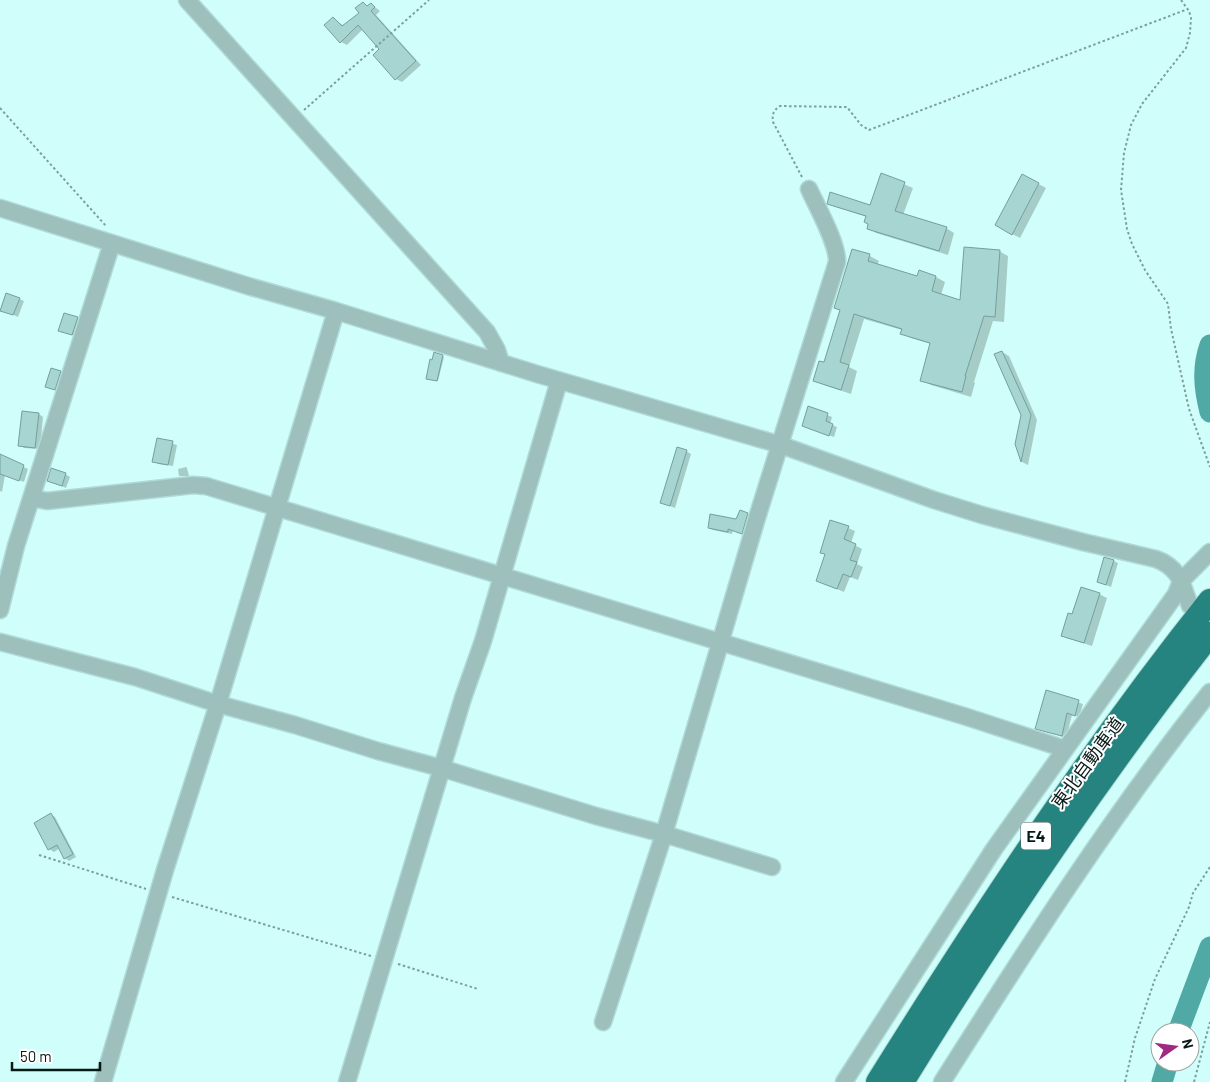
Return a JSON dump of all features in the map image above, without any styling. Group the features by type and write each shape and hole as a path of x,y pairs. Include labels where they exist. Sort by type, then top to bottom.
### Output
{"highway":[{"name":"東北自動車道","path":"878,1082 1039,832 1200,604"},
{"name":"東北自動車道","path":"902,1082 953,1000 1058,841 1156,702 1210,634"}],"street":[{"path":"187,0 487,332 497,350 501,363"},
{"path":"603,1022 664,834 756,521 838,262 835,246 809,189"},
{"path":"0,208 239,283 336,310 501,363 780,445 934,500 1082,542 1156,558 1166,562 1173,568 1200,604"},
{"path":"0,610 16,546 112,243"},
{"path":"103,1082 158,893 218,704 336,310"},
{"path":"347,1082 502,576 559,380"},
{"path":"32,498 47,501 200,484 967,717 1065,749"},
{"path":"844,1082 994,849 1176,594 1181,581 1210,552"},
{"path":"0,642 136,677 218,704 296,725 772,867"},
{"path":"942,1082 1064,891 1148,772 1210,692"}],"path":[{"path":"295,118 428,0"},
{"path":"1182,0 1188,9 1191,24 1186,48 1142,104 1130,125 1126,141 1121,190 1127,230 1132,244 1168,304 1171,329 1189,409 1210,467"},
{"path":"809,189 773,122 772,115 780,106 847,107 862,125 869,130 1188,9"},
{"path":"0,108 110,230 113,238 112,243"},
{"path":"39,855 158,893 478,989"},
{"path":"1125,1082 1135,1038 1155,979 1193,893 1210,868"},
{"path":"1194,1082 1210,1022"}],"building":[{"path":"363,2 367,6 371,3 375,7 371,11 416,61 395,80 373,55 379,49 358,25 340,43 324,25 333,17 342,26 359,13 355,8"},
{"path":"881,173 905,182 895,211 947,227 939,251 867,229 868,224 864,222 866,216 827,204 830,192 870,205"},
{"path":"1022,174 1039,183 1012,235 995,225"},
{"path":"964,247 1000,250 995,317 984,316 965,376 962,392 920,381 930,343 900,334 902,329 854,314 840,362 849,365 841,390 813,381 819,361 824,362 840,310 834,308 852,249 870,254 868,261 917,276 919,270 936,276 932,291 960,300"},
{"path":"6,293 20,298 13,315 0,311"},
{"path":"64,313 78,317 72,335 58,331"},
{"path":"1002,351 1031,415 1021,462 1015,444 1021,415 994,354"},
{"path":"434,352 443,355 437,381 426,379 430,359 432,360"},
{"path":"51,368 61,371 55,390 45,387"},
{"path":"808,406 828,413 826,421 833,424 829,436 802,426"},
{"path":"22,411 39,413 35,448 18,446"},
{"path":"157,438 173,441 168,465 152,462"},
{"path":"677,447 687,450 670,506 660,503"},
{"path":"0,454 24,465 19,481 0,474"},
{"path":"51,468 66,473 62,486 47,481"},
{"path":"740,510 748,513 742,534 728,529 728,532 708,528 710,514 736,519"},
{"path":"830,520 849,526 844,539 856,544 850,560 857,562 851,577 843,574 837,589 816,581 825,554 820,553"},
{"path":"1104,557 1114,560 1106,585 1097,582"},
{"path":"1081,587 1100,593 1084,643 1061,636 1068,613 1072,614"},
{"path":"1046,690 1079,700 1075,716 1067,713 1062,736 1035,729"},
{"path":"51,813 73,854 64,859 57,845 48,850 34,823"}],"waterway":[{"path":"1210,345 1207,353 1205,378 1210,412"},
{"path":"1182,1022 1210,947"},
{"path":"1162,1082 1165,1072"}]}
